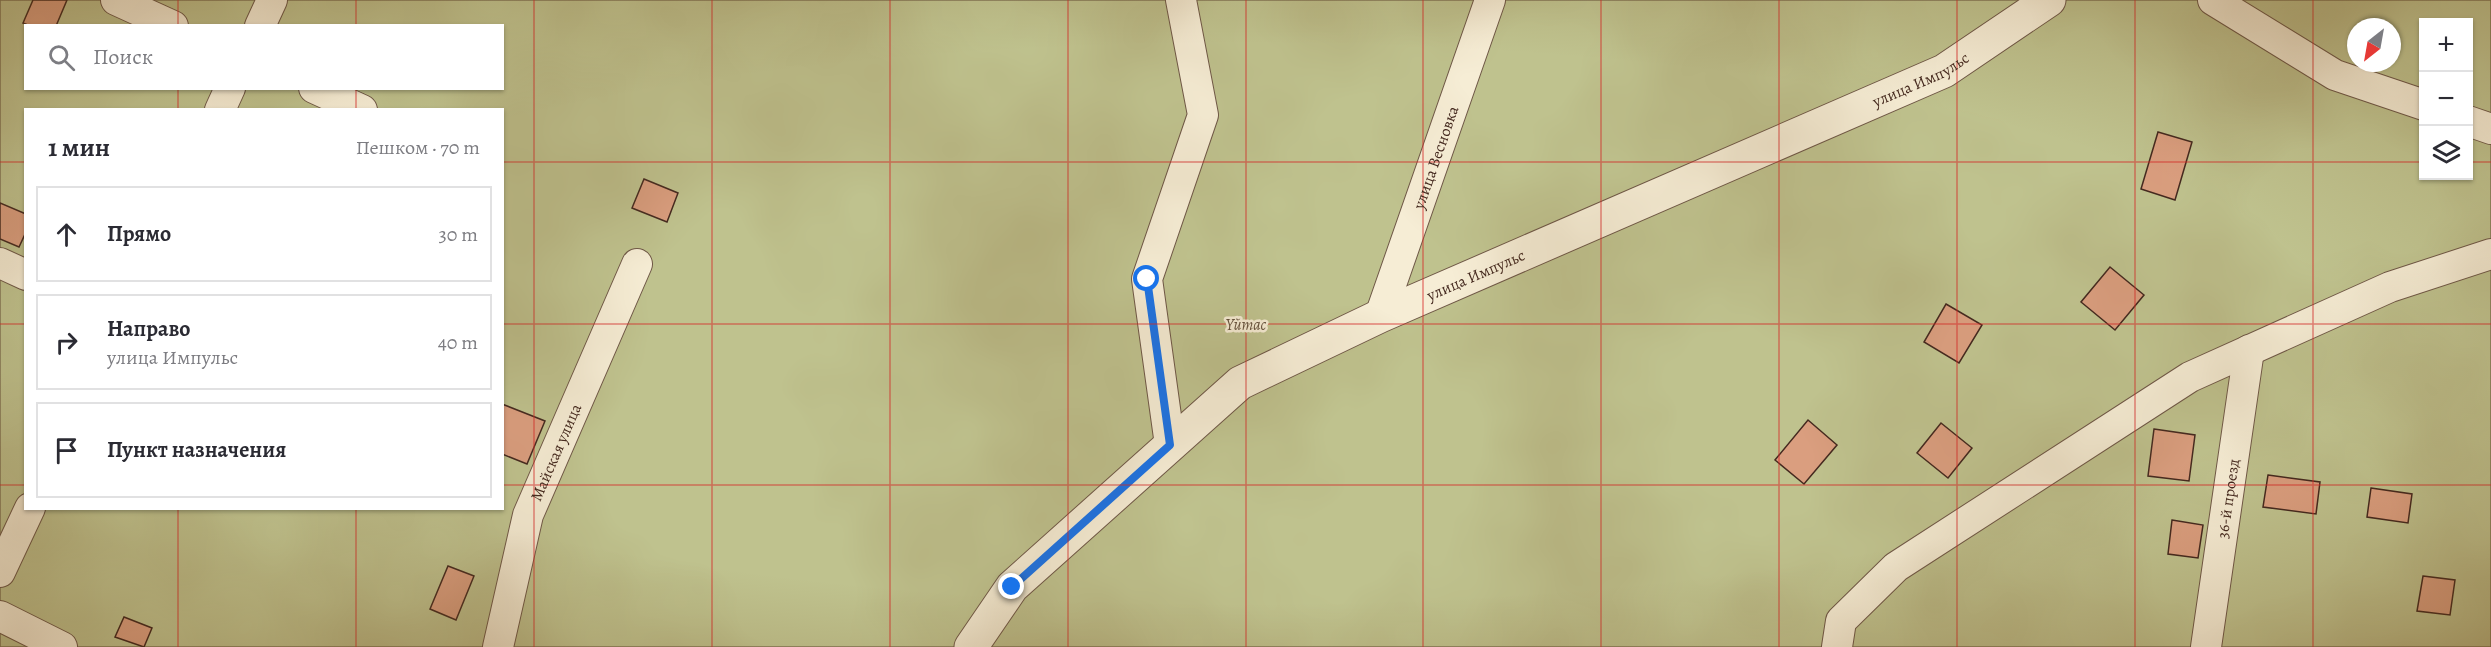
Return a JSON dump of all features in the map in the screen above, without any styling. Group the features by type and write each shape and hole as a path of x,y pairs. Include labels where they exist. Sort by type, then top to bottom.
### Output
{"street":[{"path":"116,0 169,24"},
{"path":"261,24 272,0"},
{"path":"1170,445 1147,279 1203,115 1181,0"},
{"name":"улица Весновка","path":"1380,316 1490,0"},
{"name":"улица Импульс","path":"971,647 1012,587 1240,383 1380,316 1944,71 2049,0"},
{"path":"2213,0 2335,75 2419,103"},
{"path":"221,108 229,90"},
{"path":"319,90 358,108"},
{"path":"2473,122 2491,129"},
{"path":"1837,647 1841,621 1896,567 2190,377 2390,287 2491,254"},
{"path":"0,263 24,274"},
{"name":"Майская улица","path":"498,647 528,515 637,264"},
{"name":"36-й проезд","path":"2206,647 2249,350"},
{"path":"0,572 29,510"},
{"path":"0,616 62,647"}],"green space":[{"name":"Үйтас","path":"0,0 2491,0 2491,647 0,647"}],"building":[{"path":"33,0 67,0 57,24 23,23"},
{"path":"2158,132 2192,142 2175,200 2141,189"},
{"path":"644,179 678,193 667,222 632,208"},
{"path":"0,203 24,213 24,236 19,247 0,239"},
{"path":"2110,267 2144,295 2115,330 2081,302"},
{"path":"1946,304 1982,325 1959,363 1924,342"},
{"path":"504,405 545,421 527,464 504,455"},
{"path":"1808,420 1837,445 1804,484 1775,460"},
{"path":"1941,423 1972,448 1948,478 1917,453"},
{"path":"2154,429 2195,435 2189,481 2148,476"},
{"path":"2268,475 2320,482 2316,514 2263,507"},
{"path":"2371,488 2412,494 2408,523 2367,517"},
{"path":"2172,520 2203,525 2198,558 2168,554"},
{"path":"448,566 474,576 456,620 430,609"},
{"path":"2423,576 2455,580 2450,615 2417,611"},
{"path":"124,617 152,628 144,647 115,637"}],"route":[{"path":"1012,587 1170,445 1147,279"}]}
